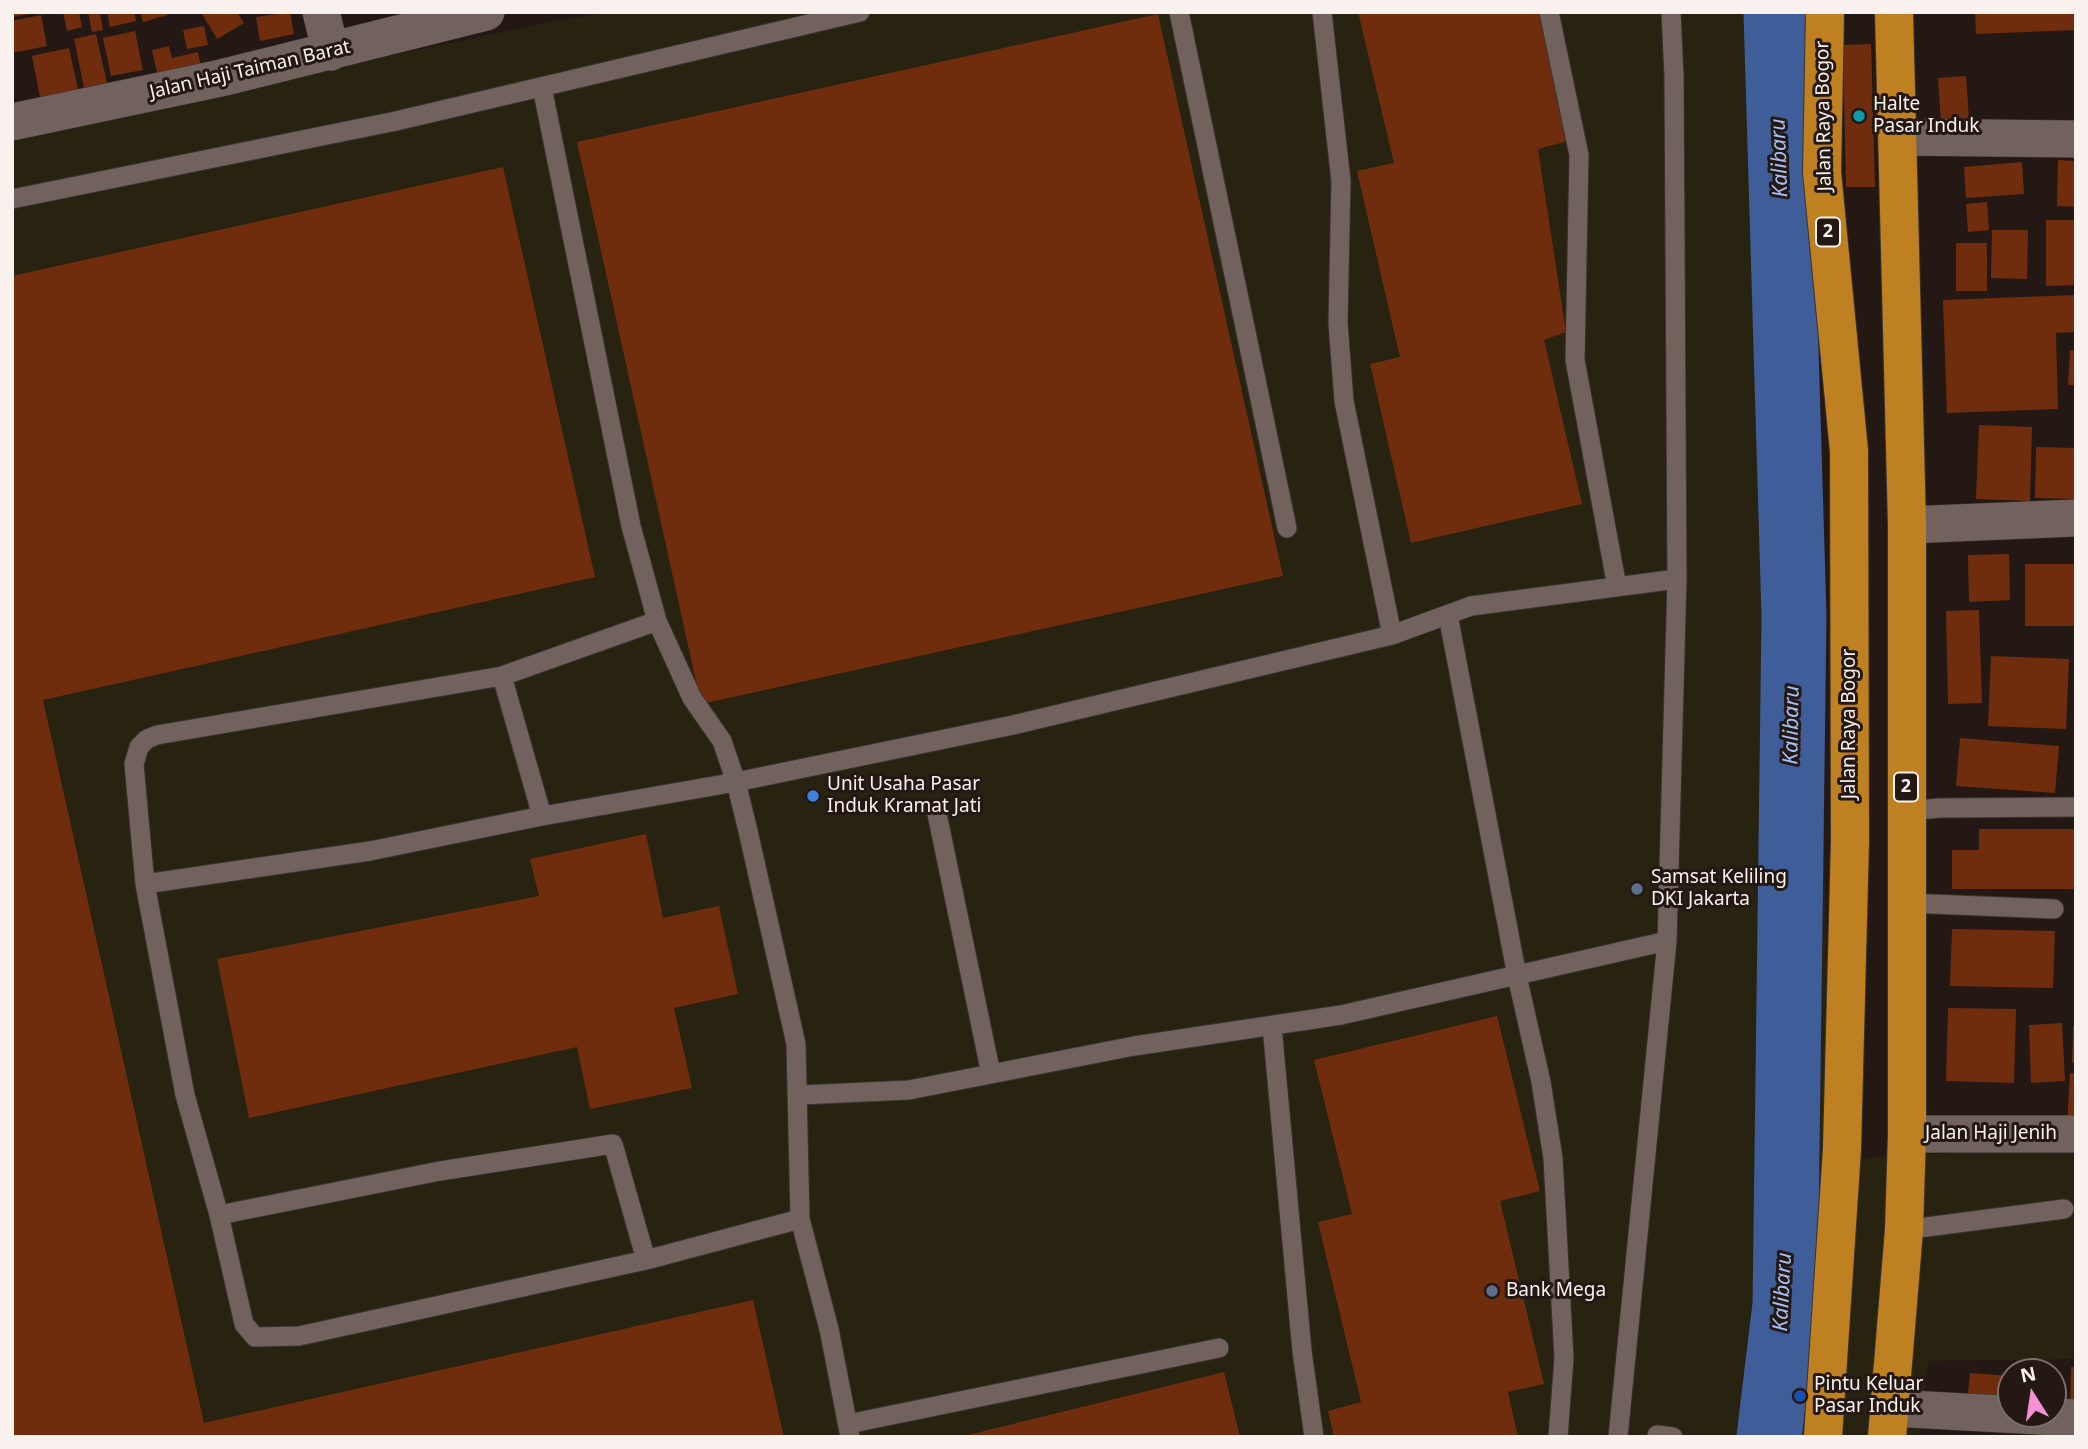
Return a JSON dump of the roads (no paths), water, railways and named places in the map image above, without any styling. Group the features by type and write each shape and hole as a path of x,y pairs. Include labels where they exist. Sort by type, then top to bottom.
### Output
{"highway":[{"name":"Jalan Raya Bogor","path":"1823,1437 1843,1149 1850,841 1849,451 1822,173 1825,12"},
{"name":"2","path":"1889,1423 1904,1230 1907,1134 1907,525 1894,12"}],"street":[{"path":"321,12 331,52"},
{"name":"Jalan Haji Taiman Barat","path":"12,122 331,52 486,12"},
{"path":"1899,137 2076,139"},
{"path":"1907,525 2076,518"},
{"name":"Jalan Haji Jenih","path":"1907,1134 2076,1134"},
{"path":"1889,1423 2076,1418"}],"lane":[{"path":"12,199 396,121 860,12"},
{"path":"1179,12 1287,528"},
{"path":"1322,12 1341,181 1338,323 1344,401 1391,635"},
{"path":"1549,12 1579,155 1573,316 1575,360 1618,587"},
{"path":"1618,1437 1667,941 1676,579 1675,76 1671,12"},
{"path":"542,87 631,526 657,621 692,698 722,741 736,782 796,1044 800,1095 800,1219 829,1329 849,1430 1219,1348"},
{"path":"145,884 370,851 542,816 736,782 1013,725 1391,635 1471,606 1676,579"},
{"path":"1448,615 1517,976 1541,1082 1553,1158 1564,1358 1559,1437"},
{"path":"657,621 502,676 156,734 139,747 134,764 145,884 185,1095 219,1215 244,1324 255,1336 265,1339 299,1336 646,1260 800,1219"},
{"path":"502,676 542,816"},
{"path":"1906,811 1940,808 2076,807"},
{"path":"936,809 992,1074"},
{"path":"1907,903 2054,909"},
{"path":"800,1095 909,1090 1134,1046 1341,1015 1667,941"},
{"path":"1272,1026 1302,1351 1314,1437"},
{"path":"219,1215 440,1171 613,1144 646,1260"},
{"path":"1904,1230 2064,1209"}],"waterway":[{"name":"Kalibaru","path":"1769,1437 1785,1305 1794,616 1776,12"}],"place":[{"name":"Halte Pasar Induk","path":"1859,116"},
{"name":"Unit Usaha Pasar Induk Kramat Jati","path":"813,796"},
{"name":"Samsat Keliling DKI Jakarta","path":"1637,889"},
{"name":"Bank Mega","path":"1492,1291"},
{"name":"Pintu Keluar Pasar Induk","path":"1800,1396"}]}
